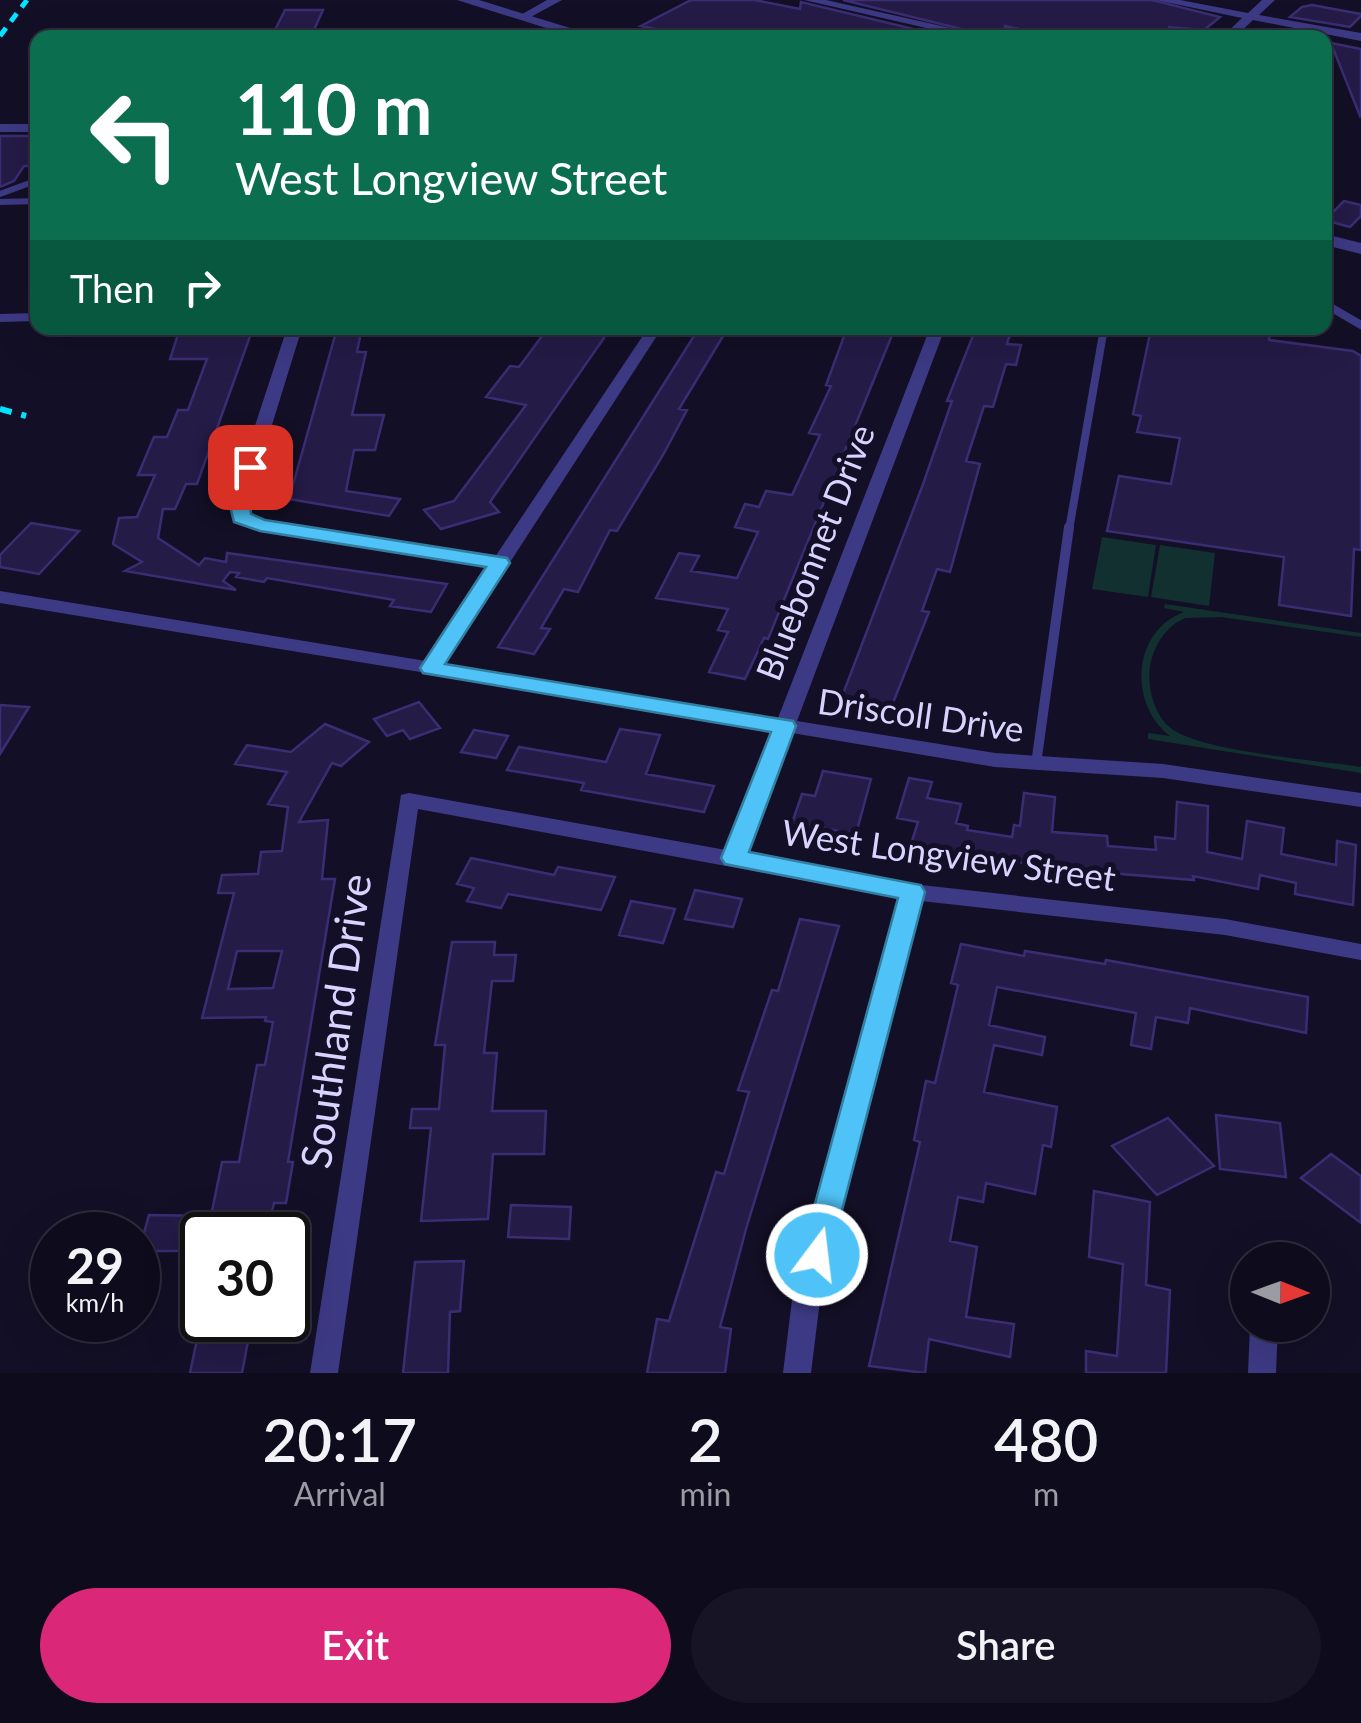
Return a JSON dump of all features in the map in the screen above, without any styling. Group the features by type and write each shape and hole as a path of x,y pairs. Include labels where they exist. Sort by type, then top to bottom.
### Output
{"street":[{"path":"464,0 568,30"},
{"path":"523,17 556,0"},
{"path":"810,0 952,30"},
{"path":"1162,0 1322,30"},
{"path":"1236,30 1268,0"},
{"path":"1332,32 1361,37"},
{"path":"0,128 30,128"},
{"path":"1332,241 1361,249"},
{"path":"292,335 240,502 241,518 260,525 499,563"},
{"path":"431,668 650,335"},
{"name":"Bluebonnet Drive","path":"734,858 935,335"},
{"name":"Driscoll Drive","path":"0,597 1036,764 1182,773 1361,800"},
{"name":"West Longview Street","path":"409,800 912,892 1225,926 1361,952"},
{"name":"Southland Drive","path":"324,1373 409,800"},
{"path":"796,1373 807,1292 912,892"},
{"path":"1262,1373 1263,1342"}],"lane":[{"path":"0,194 30,183"},
{"path":"0,202 30,202"},
{"path":"1332,308 1361,325"},
{"path":"0,318 30,317"},
{"path":"1036,764 1076,477 1103,335"}],"green space":[{"path":"1102,537 1156,545 1148,597 1092,589"},
{"path":"1160,545 1215,553 1209,606 1151,597"},
{"path":"1165,604 1361,633 1361,637 1221,617 1185,618 1162,637 1149,674 1153,700 1161,717 1172,729 1188,737 1262,754 1361,767 1361,773 1148,739 1148,733 1170,736 1156,722 1142,688 1146,651 1154,635 1167,621 1184,612 1164,608"}],"building":[{"path":"691,0 755,0 800,9 801,2 918,30 660,30 641,26"},
{"path":"843,0 1152,0 1220,17 1204,30 1023,30 1005,26 1005,30 965,30"},
{"path":"1312,5 1361,16 1350,27 1290,17 1302,7"},
{"path":"285,10 323,10 314,30 275,30"},
{"path":"1332,43 1361,49 1360,116 1332,46"},
{"path":"0,136 30,136 30,166 24,166 14,181 0,187"},
{"path":"1344,201 1361,205 1361,216 1350,227 1332,222 1332,213"},
{"path":"178,335 250,335 197,484 186,484 175,509 163,509 158,538 199,565 205,558 226,562 227,553 447,584 431,612 390,606 394,600 267,578 264,582 236,577 239,573 230,572 223,581 236,590 125,571 142,562 113,544 119,518 137,517 155,475 138,475 154,437 167,437 178,410 188,410 207,359 170,359"},
{"path":"335,335 360,335 357,352 366,352 352,415 384,415 375,450 354,450 346,491 400,499 389,516 289,499"},
{"path":"543,335 606,335 490,502 499,512 441,529 424,510 454,501 526,405 486,397 510,366 519,367"},
{"path":"695,335 724,335 679,409 687,410 663,455 617,531 610,530 578,592 564,589 541,628 550,629 534,654 498,647"},
{"path":"844,335 892,335 768,639 764,638 745,679 709,672 728,632 718,630 728,609 656,598 679,553 699,556 691,571 737,578 758,532 735,527 745,504 759,507 766,491 792,495 820,435 809,433 831,386 826,385"},
{"path":"973,335 1010,335 1007,344 1021,345 1016,365 1006,364 993,407 984,406 966,461 980,464 950,572 937,569 922,611 929,612 891,708 841,699 922,487 952,401 947,401"},
{"path":"1150,335 1270,335 1269,340 1353,351 1361,356 1361,550 1354,549 1351,616 1279,605 1284,557 1107,531 1119,476 1171,484 1180,438 1137,432 1141,416 1133,414"},
{"path":"31,523 79,531 39,574 0,567 0,555"},
{"path":"419,702 440,728 410,739 403,730 387,736 374,719"},
{"path":"0,705 29,707 0,754"},
{"path":"325,724 369,742 341,766 332,763 299,822 328,820 322,879 335,879 288,1162 293,1162 286,1203 274,1203 272,1212 212,1212 222,1162 239,1162 257,1065 265,1065 273,1022 265,1021 266,1017 202,1018 234,893 218,893 222,875 258,874 261,852 282,851 288,807 268,804 287,772 235,764 247,745 291,752","holes":["237,951 282,951 273,988 228,989"]},
{"path":"620,729 660,735 646,774 714,786 704,812 581,790 584,783 507,770 519,747 606,762"},
{"path":"474,730 508,736 496,758 461,752"},
{"path":"823,771 871,779 856,834 792,823 802,794 815,796"},
{"path":"909,778 932,782 927,798 961,804 956,823 968,826 967,830 1012,837 1014,825 1020,826 1024,793 1055,797 1052,832 1107,836 1108,846 1156,850 1155,837 1175,839 1177,802 1208,806 1207,852 1242,859 1247,821 1284,828 1281,854 1336,865 1337,841 1356,845 1353,905 1295,894 1296,883 1260,875 1258,889 1193,876 1194,880 1061,869 911,844 918,822 897,818"},
{"path":"471,858 554,875 558,867 615,877 601,910 508,894 501,908 467,901 474,888 457,884"},
{"path":"695,890 742,899 733,927 685,919"},
{"path":"631,901 675,909 663,943 619,935"},
{"path":"800,919 839,926 720,1327 731,1329 725,1373 647,1373 657,1319 669,1321 716,1172 724,1174 749,1092 738,1090 772,990 778,991"},
{"path":"452,942 495,942 494,955 516,955 513,981 492,981 484,1053 497,1053 492,1111 546,1111 544,1154 493,1154 488,1219 421,1221 431,1128 410,1128 412,1109 439,1109 445,1045 435,1045"},
{"path":"961,944 1024,956 1025,951 1105,964 1106,960 1308,997 1306,1033 1190,1008 1188,1023 1156,1017 1151,1049 1131,1045 1136,1013 997,987 989,1025 1045,1037 1042,1055 994,1045 984,1092 1057,1107 1051,1147 1043,1145 1035,1194 986,1183 983,1202 958,1197 950,1241 977,1247 966,1317 1014,1324 1010,1357 929,1339 925,1373 869,1366 920,1142 914,1140 926,1081 935,1083 958,985 951,983"},
{"path":"1216,1115 1280,1123 1286,1177 1220,1169"},
{"path":"1168,1118 1214,1166 1157,1195 1112,1146"},
{"path":"1331,1154 1361,1176 1361,1223 1301,1178"},
{"path":"1094,1191 1150,1202 1146,1285 1170,1290 1166,1373 1086,1373 1086,1351 1117,1356 1123,1264 1089,1257"},
{"path":"511,1205 571,1207 569,1239 508,1237"},
{"path":"160,1215 180,1216 180,1251 160,1251"},
{"path":"464,1261 460,1311 450,1312 448,1373 403,1373 415,1262"},
{"path":"196,1342 248,1342 242,1373 190,1373"}],"railway":[{"path":"0,36 27,0"},
{"path":"0,409 26,416"}],"route":[{"path":"250,467 240,502 241,518 260,525 499,563 431,668 784,726 734,858 912,892 817,1255"}]}
